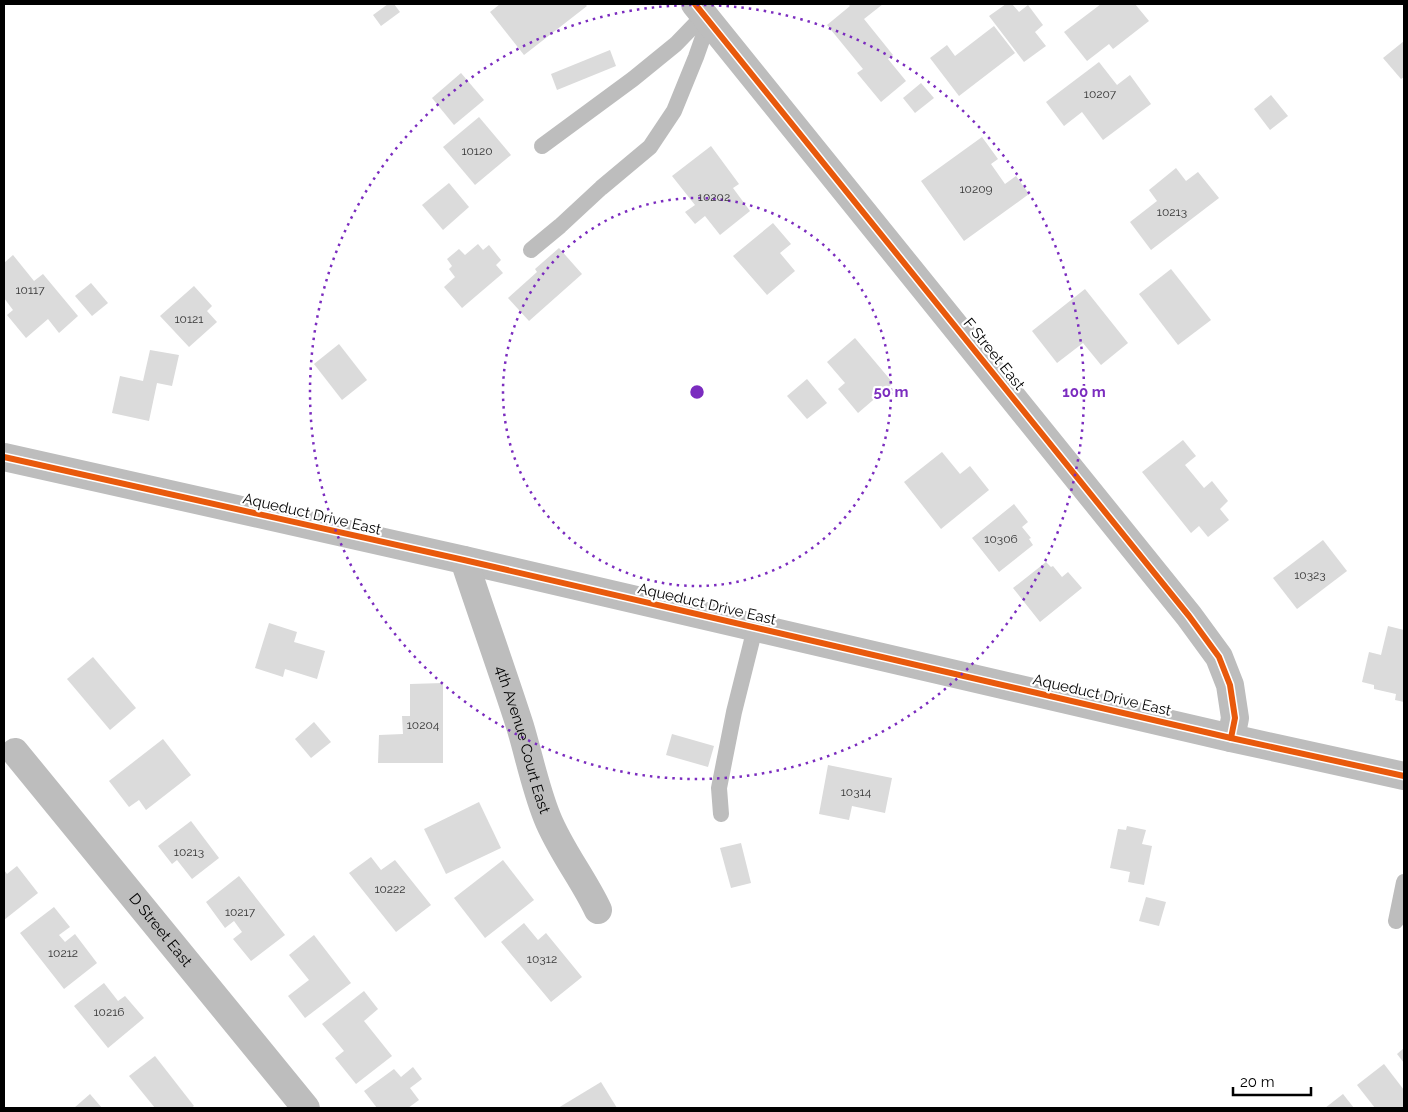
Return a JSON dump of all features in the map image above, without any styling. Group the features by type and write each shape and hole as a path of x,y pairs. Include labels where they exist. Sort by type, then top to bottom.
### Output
{"street":[{"name":"F Street East","path":"703,13 1189,616 1214,650 1219,657 1230,685 1235,718 1231,738"},
{"name":"Aqueduct Drive East","path":"4,457 464,560 1231,738 1404,776"},
{"name":"4th Avenue Court East","path":"464,560 520,727 547,817 598,910"},
{"name":"D Street East","path":"15,752 306,1108"}],"lane":[{"path":"542,146 676,44 703,13"},
{"path":"531,250 650,146 674,111 696,57 703,13"},
{"path":"721,814 718,788 734,712 755,628"},
{"path":"1396,921 1404,882"}],"building":[{"path":"388,4 394,4 400,12 381,26 373,15"},
{"path":"500,4 585,4 587,6 524,55 490,12"},
{"path":"848,4 883,4 864,19 893,55 888,59 906,81 881,102 857,73 863,69 827,25 850,6"},
{"path":"1006,4 1012,4 1019,12 1028,5 1043,25 1035,32 1046,46 1024,62 989,16"},
{"path":"1101,4 1135,4 1149,21 1113,49 1109,44 1087,61 1064,32"},
{"path":"994,26 1015,53 959,96 930,58 947,45 955,56"},
{"path":"1404,41 1404,77 1401,79 1383,58"},
{"path":"610,50 616,66 557,90 551,74"},
{"path":"1099,62 1117,85 1130,75 1151,104 1103,140 1082,112 1064,126 1046,102"},
{"path":"461,73 484,100 454,125 432,98"},
{"path":"921,83 934,98 915,113 903,98"},
{"path":"1271,95 1288,116 1270,130 1254,109"},
{"path":"479,117 511,155 475,185 443,147"},
{"path":"982,137 998,159 991,164 1005,184 1016,176 1029,194 964,241 921,181"},
{"path":"711,146 739,184 733,188 750,211 720,235 705,216 695,224 685,212 695,205 672,176"},
{"path":"1176,168 1186,181 1198,172 1219,198 1151,250 1130,222 1157,201 1149,190"},
{"path":"449,183 469,207 443,230 422,205"},
{"path":"773,223 791,244 780,253 795,271 767,295 733,256"},
{"path":"478,244 483,250 489,245 501,260 496,265 503,273 462,308 444,287 455,277 449,269 452,266 447,259 459,249 465,255"},
{"path":"559,248 582,274 529,321 508,298 537,272 535,269"},
{"path":"13,255 34,281 43,274 78,316 59,333 48,319 26,338 7,315 13,310 4,298 4,263"},
{"path":"1171,269 1211,320 1178,345 1139,294"},
{"path":"91,283 108,303 92,316 75,296"},
{"path":"194,286 212,306 207,311 217,322 189,347 160,316"},
{"path":"1085,289 1128,343 1101,365 1083,343 1057,363 1032,331"},
{"path":"855,338 893,383 858,413 838,389 845,383 827,362"},
{"path":"339,344 367,380 342,400 314,364"},
{"path":"150,350 179,355 172,386 157,383 149,421 112,413 120,376 143,381"},
{"path":"807,379 827,403 807,419 787,396"},
{"path":"1183,440 1196,456 1185,465 1204,488 1212,481 1228,501 1220,509 1229,520 1208,537 1199,526 1191,533 1142,472"},
{"path":"942,452 960,474 970,466 989,490 941,529 904,482"},
{"path":"1014,504 1028,522 1022,527 1031,538 1029,539 1033,545 999,572 972,538"},
{"path":"1323,540 1347,571 1297,609 1273,578"},
{"path":"1046,562 1051,567 1053,566 1062,577 1068,572 1082,588 1040,622 1013,588"},
{"path":"269,623 297,632 294,642 325,651 317,679 285,669 283,677 255,668"},
{"path":"1388,626 1404,630 1404,702 1395,700 1396,694 1374,689 1374,685 1362,682 1369,652 1381,655"},
{"path":"93,657 136,708 110,730 67,679"},
{"path":"443,683 443,763 378,763 379,735 403,734 402,716 410,716 410,684"},
{"path":"314,722 331,742 311,758 295,739"},
{"path":"672,734 714,746 708,767 666,755"},
{"path":"163,739 191,775 146,810 139,800 129,807 109,781"},
{"path":"828,765 892,778 885,813 852,806 849,820 819,814"},
{"path":"479,802 501,848 446,874 424,829"},
{"path":"191,821 219,858 192,879 177,860 172,864 158,846"},
{"path":"1127,826 1146,830 1142,844 1152,846 1144,885 1128,882 1130,872 1110,868 1118,829 1126,830"},
{"path":"741,843 751,883 731,888 720,848"},
{"path":"371,857 381,870 395,860 431,905 396,932 349,873"},
{"path":"503,860 534,900 485,938 454,898"},
{"path":"17,866 38,893 4,920 4,870 7,874"},
{"path":"239,876 285,935 251,961 233,939 242,932 234,921 225,928 206,902"},
{"path":"1146,897 1166,902 1159,926 1139,921"},
{"path":"54,907 70,927 59,935 65,942 75,934 97,963 64,989 20,933"},
{"path":"524,923 538,940 546,933 582,977 551,1002 501,942"},
{"path":"314,935 351,983 305,1018 288,996 309,980 289,955"},
{"path":"104,983 118,1001 125,996 144,1018 108,1048 74,1006"},
{"path":"364,991 378,1009 364,1021 392,1056 356,1084 335,1058 344,1051 322,1024"},
{"path":"1404,1048 1404,1063 1397,1054"},
{"path":"155,1056 194,1106 191,1108 155,1108 129,1076"},
{"path":"1384,1064 1404,1090 1404,1108 1375,1108 1357,1085"},
{"path":"413,1067 422,1079 410,1088 419,1100 408,1108 377,1108 364,1091 394,1069 401,1077"},
{"path":"601,1082 617,1108 558,1108"},
{"path":"90,1094 102,1108 74,1108"},
{"path":"1343,1094 1354,1108 1325,1108"}],"cycle path":[{"path":"695,4 1189,616 1219,657 1230,685 1235,718 1231,738"},
{"path":"4,457 464,560 1231,738 1404,776"}]}
